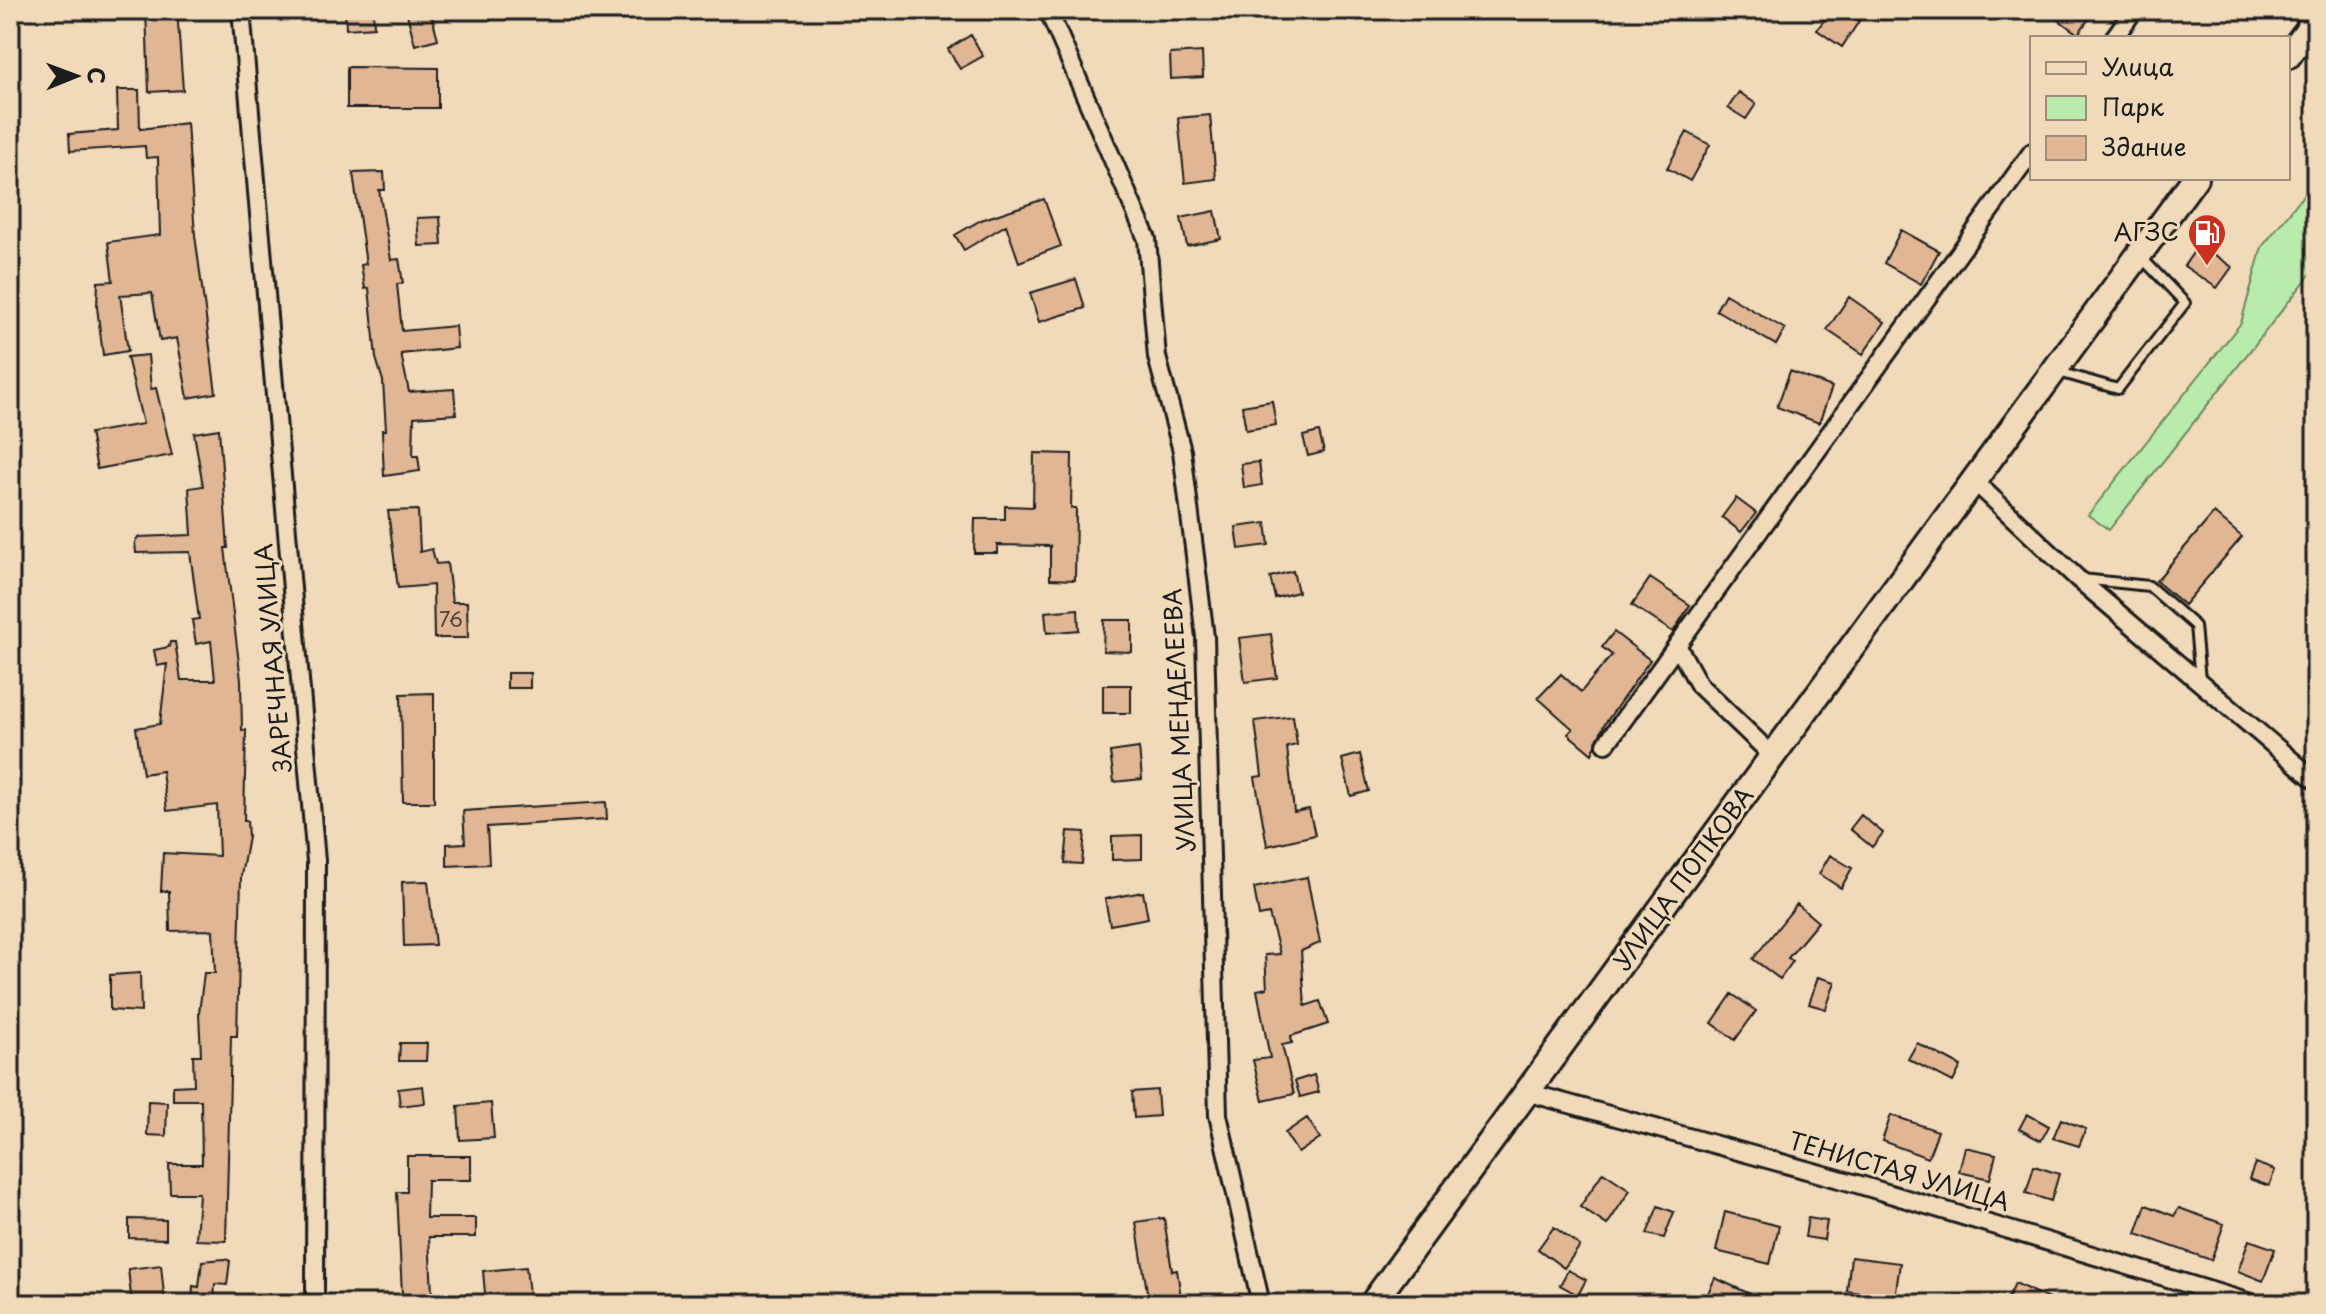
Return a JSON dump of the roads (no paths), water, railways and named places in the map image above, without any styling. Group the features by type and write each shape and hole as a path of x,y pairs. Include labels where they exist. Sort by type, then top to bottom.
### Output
{"main road":[{"path":"2290,53 2316,19"},
{"name":"УЛИЦА ПОПКОВА","path":"1372,1304 1530,1093 1993,451 2193,180"}],"street":[{"name":"ЗАРЕЧНАЯ УЛИЦА","path":"241,10 316,861 315,1304"},
{"name":"УЛИЦА МЕНДЕЛЕЕВА","path":"1048,10 1147,239 1157,357 1182,451 1205,637 1218,1115 1261,1304"},
{"path":"2115,36 2134,10"},
{"path":"1606,744 2030,155"},
{"path":"1973,480 2077,578 2316,781"},
{"path":"1677,645 1699,685 1773,756"},
{"name":"ТЕНИСТАЯ УЛИЦА","path":"1530,1093 1857,1184 2254,1304"}],"lane":[{"path":"2055,370 2118,389 2185,303 2137,254"},
{"path":"2077,578 2149,586 2195,626 2200,685"}],"place":[{"name":"АГЗС","path":"2207,267"}]}
